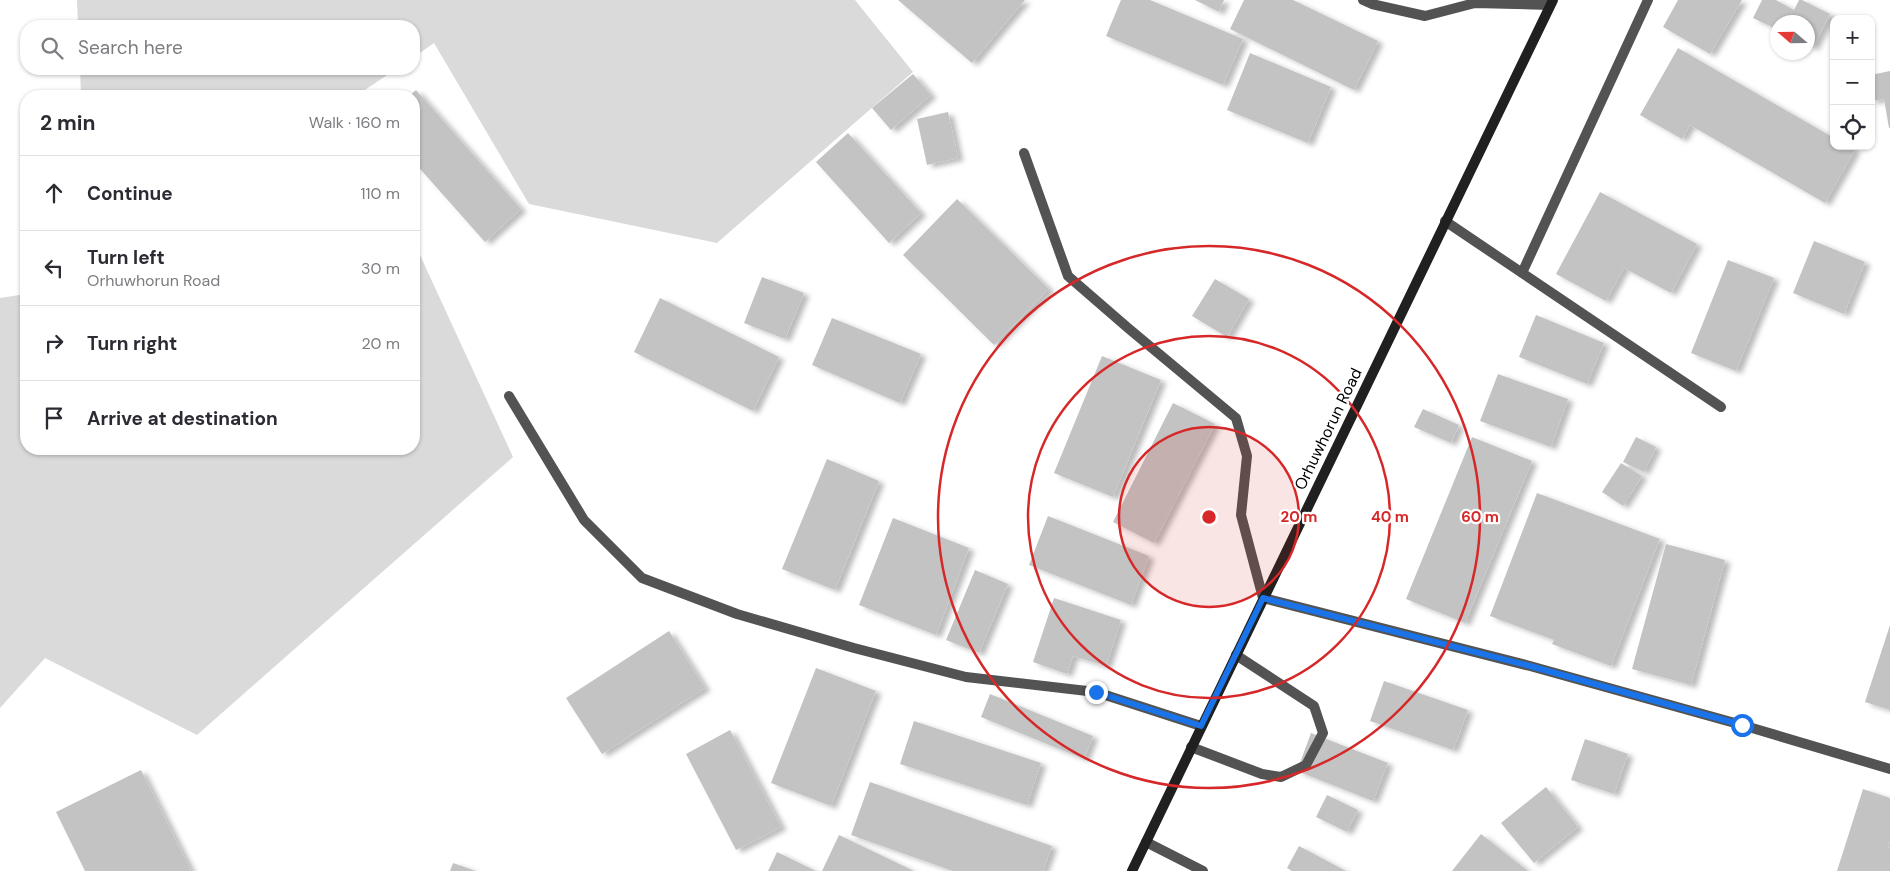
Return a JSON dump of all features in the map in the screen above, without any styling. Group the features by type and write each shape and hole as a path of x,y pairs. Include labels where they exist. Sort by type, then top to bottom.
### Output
{"street":[{"path":"1363,0 1372,4 1426,16 1474,3 1552,3"},
{"path":"1522,273 1648,0"},
{"name":"Orhuwhorun Road","path":"1132,871 1552,3"},
{"path":"1024,153 1068,276 1236,418 1247,456 1241,515 1263,598 1540,669 1742,725 1890,770"},
{"path":"1446,222 1721,407"},
{"path":"509,396 584,520 642,578 737,614 854,648 966,677 1096,692 1201,726"},
{"path":"1191,747 1262,774 1281,777 1306,765 1323,733 1314,706 1236,655"},
{"path":"1146,842 1203,871"}],"shaded area":[{"path":"77,0 855,0 913,72 717,243 529,204 434,43 420,53 420,20 78,20"},
{"path":"80,75 387,75 365,90 81,90"},
{"path":"420,255 513,457 197,735 45,658 0,708 0,298 20,295 20,455 420,455"}],"building":[{"path":"898,0 1025,0 972,63"},
{"path":"1121,0 1150,0 1243,39 1223,85 1106,36"},
{"path":"1195,0 1224,0 1219,12"},
{"path":"1244,0 1293,0 1378,41 1354,90 1230,29"},
{"path":"1678,0 1742,0 1710,54 1663,27"},
{"path":"1762,0 1776,0 1794,10 1799,0 1802,0 1830,14 1815,44 1815,15 1770,15 1770,26 1753,18"},
{"path":"1678,48 1830,136 1830,150 1855,150 1825,203 1690,125 1682,139 1640,115"},
{"path":"1250,53 1331,87 1308,143 1227,110"},
{"path":"1890,71 1890,128 1884,99 1875,100 1875,74"},
{"path":"913,74 931,95 891,130 872,108"},
{"path":"420,95 521,209 485,242 420,169"},
{"path":"948,112 958,158 927,165 917,119"},
{"path":"848,133 921,213 889,243 816,162"},
{"path":"1600,192 1697,244 1671,293 1624,268 1606,301 1556,274"},
{"path":"957,199 1049,289 994,345 903,255"},
{"path":"1814,241 1865,262 1844,314 1793,293"},
{"path":"1728,260 1774,278 1736,371 1691,353"},
{"path":"762,277 804,293 785,339 744,323"},
{"path":"1215,279 1249,299 1227,337 1192,316"},
{"path":"660,298 779,357 753,411 634,352"},
{"path":"1536,315 1604,343 1587,384 1519,357"},
{"path":"832,318 921,354 900,403 812,365"},
{"path":"1102,356 1161,380 1113,497 1054,473"},
{"path":"1498,374 1568,399 1551,447 1480,421"},
{"path":"1173,403 1215,424 1154,543 1113,522"},
{"path":"1423,409 1459,425 1451,443 1414,427"},
{"path":"1472,437 1532,461 1465,623 1406,599"},
{"path":"1636,437 1656,447 1644,472 1623,462"},
{"path":"827,459 879,481 835,590 782,569"},
{"path":"1621,463 1642,476 1623,506 1602,492"},
{"path":"1537,493 1660,539 1611,666 1552,644 1554,640 1490,616"},
{"path":"1048,516 1149,556 1131,605 1029,565"},
{"path":"893,518 969,548 936,635 859,605"},
{"path":"1666,544 1725,560 1691,685 1632,669"},
{"path":"975,570 1008,584 979,653 946,640"},
{"path":"1054,598 1121,620 1106,666 1073,656 1067,674 1033,662"},
{"path":"1890,625 1890,710 1865,702"},
{"path":"669,631 705,688 602,754 566,698"},
{"path":"816,668 876,691 831,806 771,783"},
{"path":"1384,681 1468,710 1453,750 1370,721"},
{"path":"990,694 1093,736 1084,759 981,717"},
{"path":"914,721 1041,763 1027,805 900,764"},
{"path":"730,730 781,827 736,850 686,754"},
{"path":"1311,733 1388,763 1373,801 1297,771"},
{"path":"1585,739 1628,754 1614,794 1571,780"},
{"path":"141,770 191,871 85,871 56,812"},
{"path":"870,782 1052,846 1043,871 953,871 851,835"},
{"path":"1546,787 1578,827 1534,863 1501,823"},
{"path":"1863,789 1890,798 1890,840 1888,847 1890,848 1890,871 1837,871"},
{"path":"1327,795 1358,810 1347,832 1316,817"},
{"path":"1481,834 1528,871 1452,871"},
{"path":"839,835 914,871 822,871"},
{"path":"1299,846 1346,871 1292,871 1287,868"},
{"path":"777,852 816,871 768,871"},
{"path":"453,863 476,871 450,871"}],"route":[{"path":"1096,692 1201,726 1263,598 1530,666 1742,725"}]}
